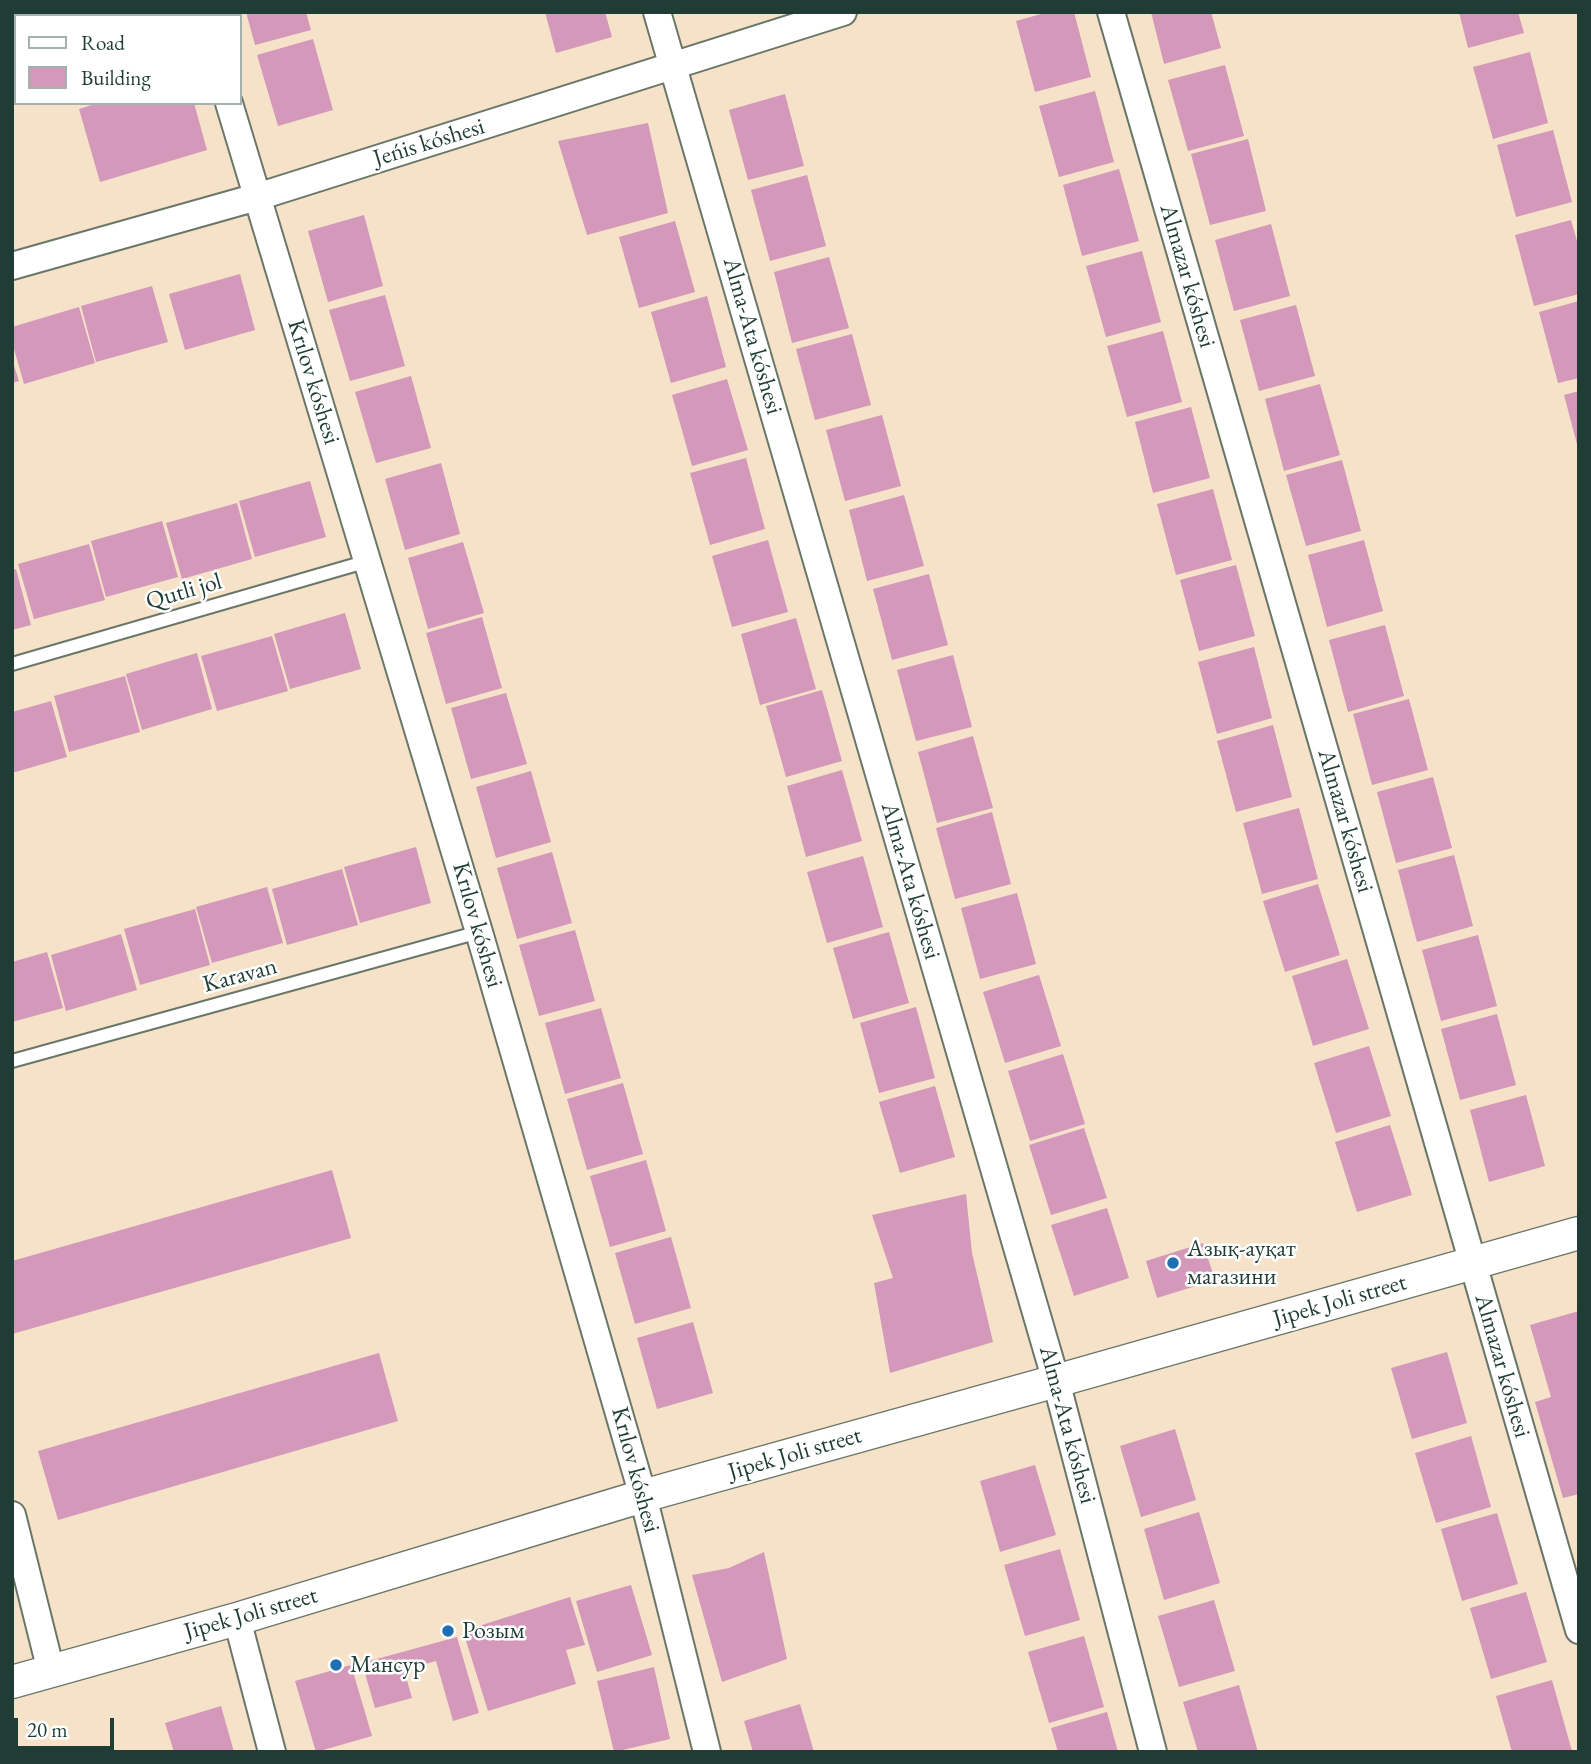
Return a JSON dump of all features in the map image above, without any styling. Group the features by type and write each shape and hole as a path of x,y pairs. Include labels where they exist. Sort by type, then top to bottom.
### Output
{"street":[{"name":"Alma-Ata kóshesi","path":"657,12 1056,1381 1153,1752"},
{"name":"Jeńis kóshesi","path":"12,266 257,197 843,12"},
{"name":"Almazar kóshesi","path":"1111,12 1579,1630"},
{"name":"Krılov kóshesi","path":"230,105 479,932 643,1496 707,1752"},
{"name":"Jipek Joli street","path":"12,1682 237,1619 643,1496 1579,1233"},
{"path":"12,1516 51,1671"},
{"path":"237,1619 272,1752"}],"lane":[{"name":"Qutli jol","path":"12,664 368,561"},
{"name":"Karavan","path":"12,1061 479,932"}],"building":[{"path":"166,12 166,14 114,14"},
{"path":"246,12 306,12 311,30 255,45"},
{"path":"545,12 605,12 612,37 556,53"},
{"path":"1048,12 1074,12 1091,77 1035,92 1016,21"},
{"path":"1151,12 1211,12 1221,48 1164,64"},
{"path":"1459,12 1518,12 1524,33 1468,48"},
{"path":"313,39 333,110 278,126 257,55"},
{"path":"1530,52 1548,123 1493,139 1473,67"},
{"path":"1225,65 1244,136 1188,151 1168,80"},
{"path":"1095,91 1114,162 1059,177 1039,106"},
{"path":"785,94 804,166 748,180 729,110"},
{"path":"92,105 195,105 207,150 100,182 79,109"},
{"path":"648,123 668,213 587,235 558,141"},
{"path":"1553,130 1572,202 1516,217 1497,145"},
{"path":"1248,139 1266,211 1210,225 1191,154"},
{"path":"1119,169 1139,241 1082,256 1063,185"},
{"path":"807,175 826,246 770,261 751,190"},
{"path":"364,215 383,286 328,302 308,231"},
{"path":"1571,220 1579,248 1579,294 1534,306 1515,235"},
{"path":"675,221 695,292 639,308 619,237"},
{"path":"1271,224 1290,296 1234,311 1215,240"},
{"path":"1142,251 1161,322 1106,337 1086,266"},
{"path":"829,257 849,328 792,343 774,272"},
{"path":"240,274 255,330 185,350 169,294"},
{"path":"152,286 168,342 96,362 81,306"},
{"path":"385,295 405,366 350,381 329,310"},
{"path":"707,296 726,367 671,383 651,312"},
{"path":"1579,301 1579,378 1558,383 1539,312"},
{"path":"1296,305 1315,376 1259,391 1240,320"},
{"path":"79,307 95,363 24,384 12,342 12,327"},
{"path":"1163,331 1182,402 1127,417 1107,346"},
{"path":"852,334 871,405 815,420 796,349"},
{"path":"12,359 19,381 12,383"},
{"path":"411,376 431,448 376,463 355,392"},
{"path":"727,379 748,450 692,466 672,395"},
{"path":"1320,384 1340,455 1284,471 1265,399"},
{"path":"1579,391 1579,448 1578,448 1564,395"},
{"path":"1191,407 1210,478 1153,493 1135,422"},
{"path":"882,415 901,486 845,501 826,430"},
{"path":"746,458 765,529 710,545 690,473"},
{"path":"1342,460 1361,531 1306,546 1286,475"},
{"path":"441,463 460,534 405,550 385,479"},
{"path":"310,481 326,537 255,557 239,501"},
{"path":"1213,489 1232,560 1176,575 1157,504"},
{"path":"904,495 924,566 867,581 849,510"},
{"path":"237,503 252,559 182,579 166,523"},
{"path":"162,521 178,577 106,597 91,541"},
{"path":"768,540 788,612 732,627 712,556"},
{"path":"1364,540 1383,611 1327,627 1308,555"},
{"path":"463,542 484,613 428,629 408,558"},
{"path":"89,544 105,600 34,619 18,564"},
{"path":"1236,565 1255,636 1199,651 1180,580"},
{"path":"16,569 31,625 12,630 12,570"},
{"path":"929,574 948,645 892,660 873,589"},
{"path":"345,613 361,669 290,689 274,634"},
{"path":"482,617 502,688 446,704 426,633"},
{"path":"796,618 816,689 760,705 741,634"},
{"path":"1385,625 1404,696 1348,712 1329,640"},
{"path":"272,636 288,691 217,711 201,656"},
{"path":"1254,647 1272,718 1217,734 1198,662"},
{"path":"197,653 212,709 142,730 126,674"},
{"path":"953,655 972,727 916,741 897,670"},
{"path":"125,676 140,732 69,752 54,696"},
{"path":"822,690 842,761 786,777 766,706"},
{"path":"506,693 527,764 471,779 451,708"},
{"path":"1409,699 1428,770 1372,785 1353,714"},
{"path":"51,701 67,757 12,773 12,712"},
{"path":"1273,725 1292,797 1236,812 1217,741"},
{"path":"973,736 993,808 937,823 918,752"},
{"path":"842,770 862,841 806,857 787,786"},
{"path":"531,771 551,842 496,858 476,787"},
{"path":"1433,777 1452,848 1396,863 1377,792"},
{"path":"1299,808 1318,879 1262,894 1243,823"},
{"path":"992,812 1011,884 955,899 936,828"},
{"path":"416,847 431,903 360,923 344,867"},
{"path":"552,852 572,923 517,939 497,868"},
{"path":"1454,855 1473,926 1417,942 1398,870"},
{"path":"863,856 883,927 827,943 807,872"},
{"path":"342,869 358,925 287,945 272,889"},
{"path":"1318,884 1340,955 1285,972 1263,901"},
{"path":"267,887 283,943 212,963 196,907"},
{"path":"1017,893 1036,964 980,979 961,908"},
{"path":"195,909 210,965 140,985 124,929"},
{"path":"575,930 595,1001 539,1016 519,945"},
{"path":"889,932 909,1003 853,1019 833,948"},
{"path":"121,934 137,990 66,1011 51,955"},
{"path":"1478,935 1497,1006 1441,1021 1422,950"},
{"path":"47,952 63,1008 12,1022 12,962"},
{"path":"1347,959 1369,1029 1313,1046 1292,976"},
{"path":"1039,975 1061,1046 1005,1063 983,992"},
{"path":"916,1007 935,1078 879,1093 860,1023"},
{"path":"601,1008 621,1078 565,1094 545,1023"},
{"path":"1497,1014 1516,1085 1460,1100 1441,1029"},
{"path":"1369,1046 1391,1116 1336,1133 1314,1063"},
{"path":"1063,1054 1085,1124 1030,1141 1008,1071"},
{"path":"623,1083 643,1154 587,1170 567,1099"},
{"path":"935,1086 955,1157 900,1173 879,1102"},
{"path":"1526,1095 1545,1166 1489,1182 1470,1110"},
{"path":"1390,1125 1412,1195 1357,1212 1335,1142"},
{"path":"1084,1128 1107,1198 1051,1215 1029,1145"},
{"path":"646,1160 666,1231 610,1247 590,1176"},
{"path":"332,1170 351,1238 12,1334 12,1261"},
{"path":"966,1194 972,1253 993,1342 890,1373 874,1283 893,1278 872,1215"},
{"path":"1107,1208 1129,1278 1074,1296 1051,1225"},
{"path":"671,1237 691,1308 635,1324 615,1253"},
{"path":"1203,1243 1215,1280 1157,1298 1146,1261"},
{"path":"1579,1311 1579,1494 1563,1498 1535,1402 1551,1397 1530,1325"},
{"path":"693,1322 713,1393 657,1409 637,1338"},
{"path":"1447,1352 1467,1423 1412,1439 1391,1368"},
{"path":"379,1353 398,1421 58,1520 38,1451"},
{"path":"1175,1429 1196,1500 1141,1517 1120,1446"},
{"path":"1471,1436 1491,1507 1436,1523 1415,1453"},
{"path":"1035,1465 1056,1535 1000,1552 980,1481"},
{"path":"1199,1512 1220,1583 1164,1600 1144,1529"},
{"path":"1497,1513 1518,1584 1462,1601 1441,1529"},
{"path":"1060,1549 1080,1620 1025,1636 1004,1565"},
{"path":"764,1552 787,1659 722,1682 692,1575 729,1568"},
{"path":"631,1585 652,1655 597,1672 576,1601"},
{"path":"1526,1592 1547,1662 1491,1679 1470,1608"},
{"path":"570,1597 585,1645 566,1650 576,1684 488,1711 463,1631"},
{"path":"1214,1600 1235,1671 1179,1687 1158,1616"},
{"path":"1084,1636 1104,1707 1049,1723 1028,1652"},
{"path":"457,1637 479,1713 453,1721 436,1661 404,1670 412,1698 375,1708 362,1663"},
{"path":"351,1665 372,1736 316,1752 295,1681"},
{"path":"654,1667 670,1739 614,1752 597,1681"},
{"path":"1552,1680 1572,1751 1512,1752 1496,1696"},
{"path":"1239,1685 1258,1752 1198,1752 1183,1702"},
{"path":"800,1704 814,1752 753,1752 744,1721"},
{"path":"221,1706 234,1752 174,1752 165,1723"},
{"path":"1107,1712 1118,1752 1058,1752 1051,1728"}],"place":[{"name":"Азық-ауқат магазини","path":"1173,1263"},
{"name":"Розым","path":"448,1631"},
{"name":"Мансур","path":"336,1665"}]}
